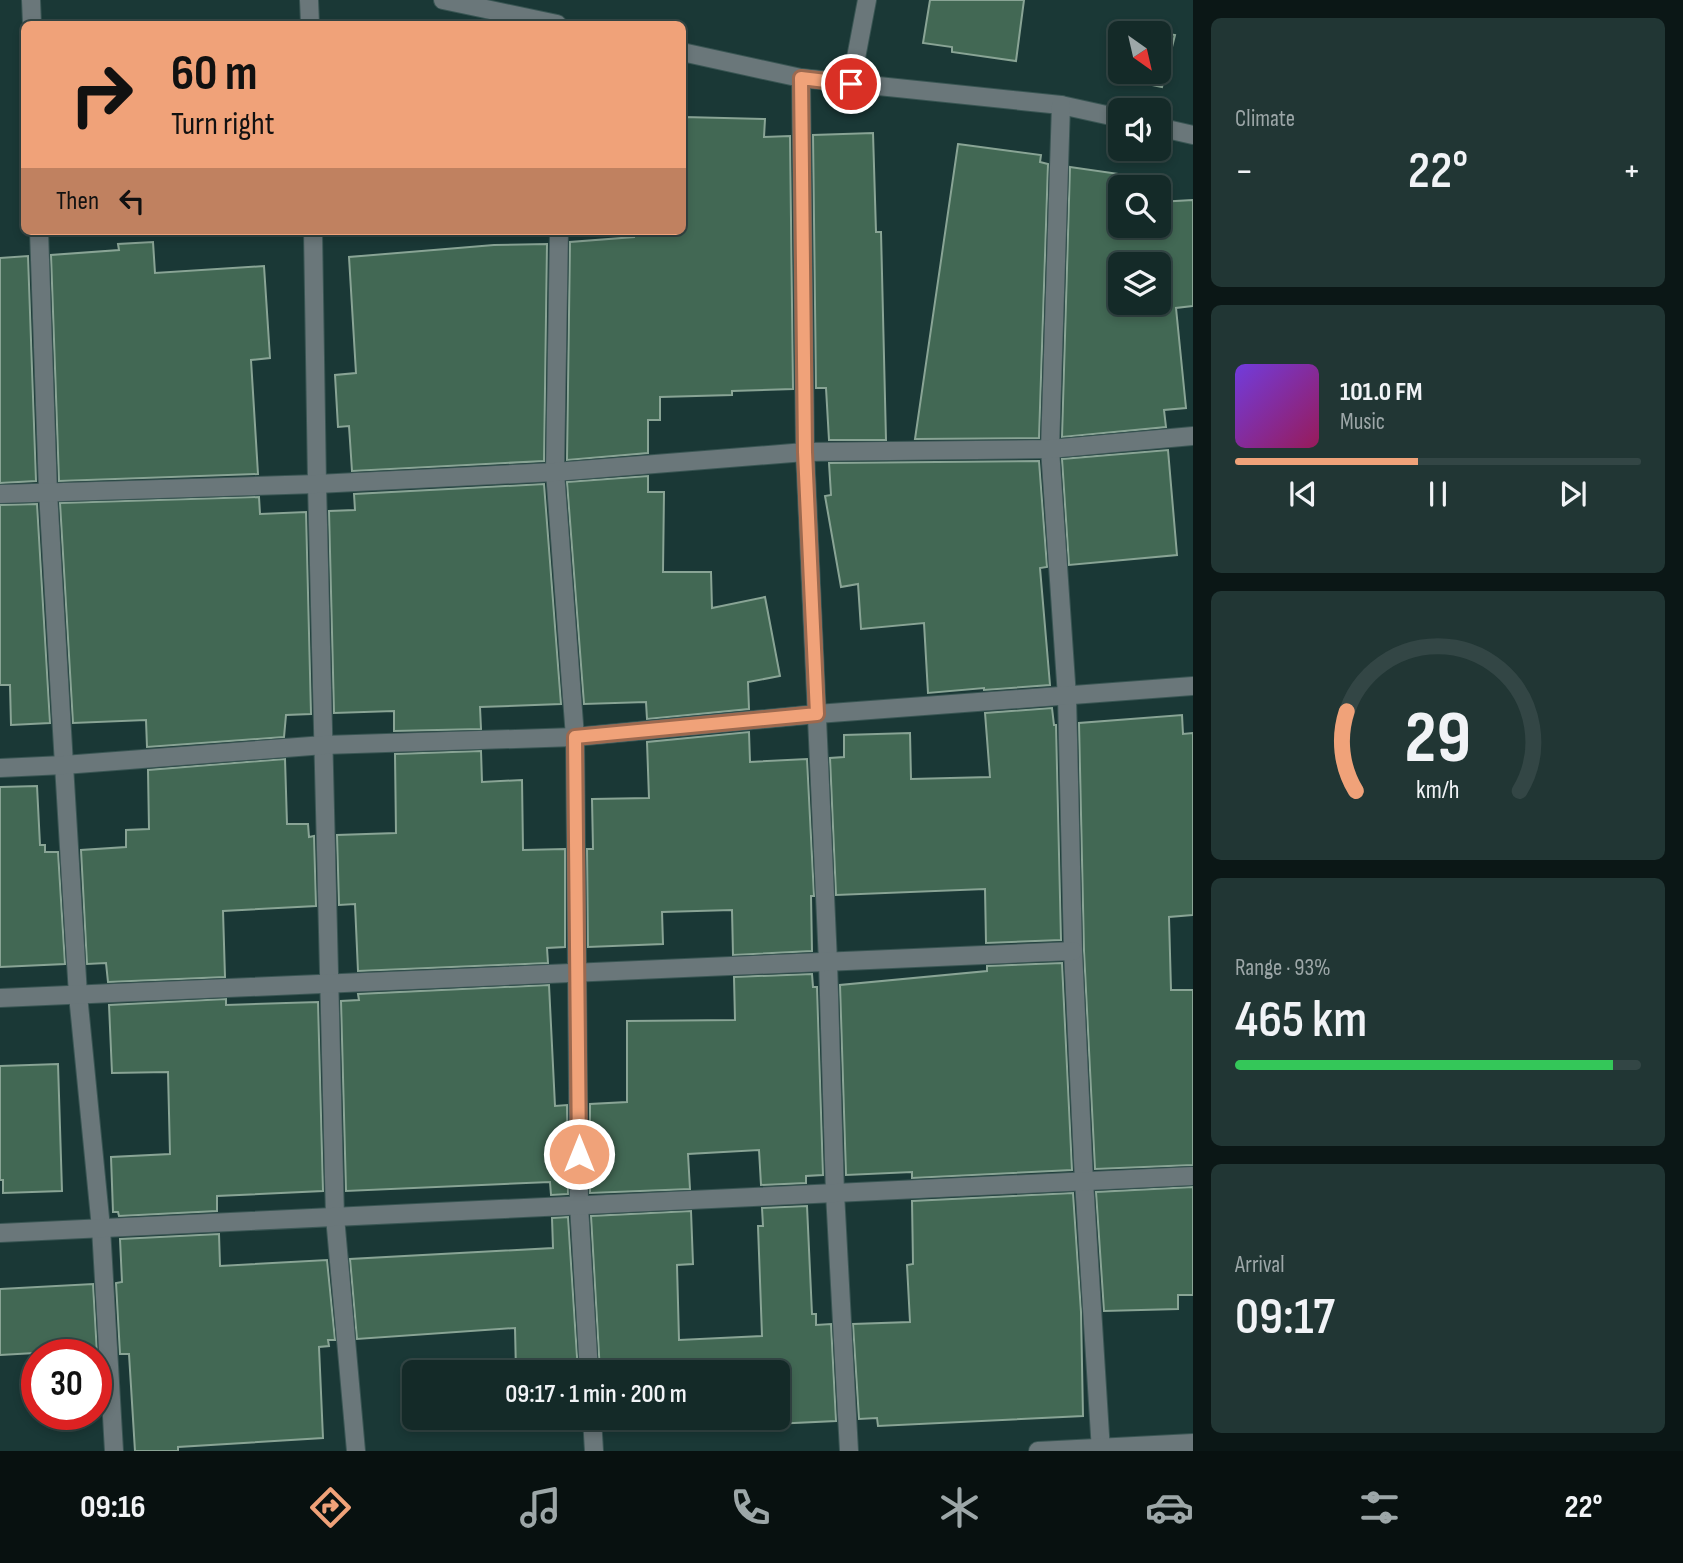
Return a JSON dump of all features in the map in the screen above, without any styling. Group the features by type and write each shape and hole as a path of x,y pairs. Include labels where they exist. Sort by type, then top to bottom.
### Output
{"street":[{"path":"32,0 32,21"},
{"path":"309,0 310,21"},
{"path":"443,0 543,21"},
{"path":"851,84 867,0"},
{"path":"686,53 801,78 1061,105 1108,115"},
{"path":"801,78 805,452 828,962 835,1193 849,1451"},
{"path":"1061,105 1050,449 1067,697 1073,951 1101,1449"},
{"path":"1171,130 1193,135"},
{"path":"39,235 48,492 78,995 101,1228 114,1451"},
{"path":"313,235 335,1217 356,1451"},
{"path":"559,235 555,472 575,737 579,1206 588,1360"},
{"path":"0,494 317,484 555,472 805,452 1050,449 1193,436"},
{"path":"0,768 324,745 575,737 817,714 1193,687"},
{"path":"0,998 1073,951"},
{"path":"0,1233 1193,1176"},
{"path":"593,1430 594,1451"},
{"path":"1038,1451 1193,1443"}],"building":[{"path":"930,0 1024,0 1016,61 952,52 952,47 923,43"},
{"path":"1171,34 1175,35 1171,51"},
{"path":"686,117 765,119 764,137 790,136 793,389 732,391 732,395 660,397 660,420 648,420 648,453 567,460 570,242 686,235"},
{"path":"873,133 876,232 881,232 886,440 829,440 826,388 816,388 813,135"},
{"path":"958,144 1041,155 1040,162 1048,164 1039,438 915,439"},
{"path":"1070,167 1119,174 1108,175 1108,238 1171,238 1171,201 1193,200 1193,306 1176,308 1186,408 1164,410 1166,427 1062,437"},
{"path":"153,242 155,273 264,266 270,358 251,360 258,474 59,481 51,255 119,250 118,244"},
{"path":"547,244 544,461 352,471 349,426 338,427 335,375 356,373 349,257 494,245"},
{"path":"28,256 36,481 0,483 0,258"},
{"path":"1168,450 1177,555 1069,565 1062,459"},
{"path":"1039,461 1047,567 1040,568 1050,685 928,693 924,623 861,629 858,584 841,587 825,496 831,495 829,463"},
{"path":"648,476 648,492 664,492 663,572 711,572 712,608 765,597 780,676 748,682 749,709 647,719 646,702 584,704 567,482"},
{"path":"544,484 561,704 480,707 481,729 394,731 394,711 334,713 329,511 355,510 354,494"},
{"path":"259,497 260,514 306,512 311,714 286,715 284,737 147,747 146,720 73,723 60,503"},
{"path":"37,504 50,723 11,725 10,685 0,685 0,505"},
{"path":"1052,708 1056,725 1061,940 986,943 985,889 836,895 830,758 844,757 844,735 910,733 911,779 990,777 985,713"},
{"path":"1182,715 1183,734 1193,733 1193,915 1169,917 1171,990 1193,990 1193,1165 1095,1169 1084,951 1079,723"},
{"path":"749,732 750,762 807,759 814,896 811,896 812,951 733,955 732,910 662,912 663,944 588,947 587,849 593,849 592,799 649,798 647,742"},
{"path":"481,751 482,782 522,780 523,850 565,849 565,947 547,948 548,963 358,971 355,904 339,905 337,835 396,833 395,754"},
{"path":"285,759 287,824 308,824 309,837 314,836 316,906 223,911 225,977 108,982 106,963 87,964 81,850 126,847 126,830 149,829 148,770"},
{"path":"37,786 40,845 45,845 45,852 58,852 65,964 0,967 0,787"},
{"path":"1062,963 1072,1170 912,1178 912,1172 846,1175 840,985 987,971 987,966"},
{"path":"812,974 813,987 817,987 823,1175 806,1176 806,1183 761,1185 759,1150 688,1154 690,1189 590,1193 590,1104 627,1102 627,1021 735,1020 734,977"},
{"path":"549,985 555,1106 567,1105 568,1194 551,1195 550,1182 346,1191 341,1001 359,1000 358,994"},
{"path":"226,999 226,1005 318,1002 323,1191 217,1196 217,1211 119,1216 118,1212 113,1212 111,1157 170,1154 168,1072 112,1073 109,1005"},
{"path":"58,1064 62,1191 3,1193 3,1180 0,1180 0,1066"},
{"path":"1193,1187 1193,1295 1178,1295 1178,1309 1104,1311 1096,1192"},
{"path":"1073,1193 1081,1312 1083,1416 878,1426 877,1418 859,1419 853,1324 910,1322 907,1265 913,1264 912,1201"},
{"path":"807,1206 812,1314 816,1314 816,1325 831,1324 836,1421 790,1423 790,1360 599,1360 591,1216 691,1211 693,1264 677,1265 679,1340 762,1336 758,1226 763,1226 762,1208"},
{"path":"568,1217 577,1360 516,1360 515,1328 357,1339 350,1259 553,1248 552,1218"},
{"path":"219,1234 220,1266 327,1260 335,1340 328,1340 329,1346 319,1347 323,1438 178,1447 178,1451 135,1451 129,1354 120,1354 116,1283 122,1282 120,1239"},
{"path":"93,1284 96,1339 21,1339 21,1354 0,1355 0,1289"}],"route":[{"path":"579,1154 575,737 817,714 805,452 801,78 851,84"}]}
